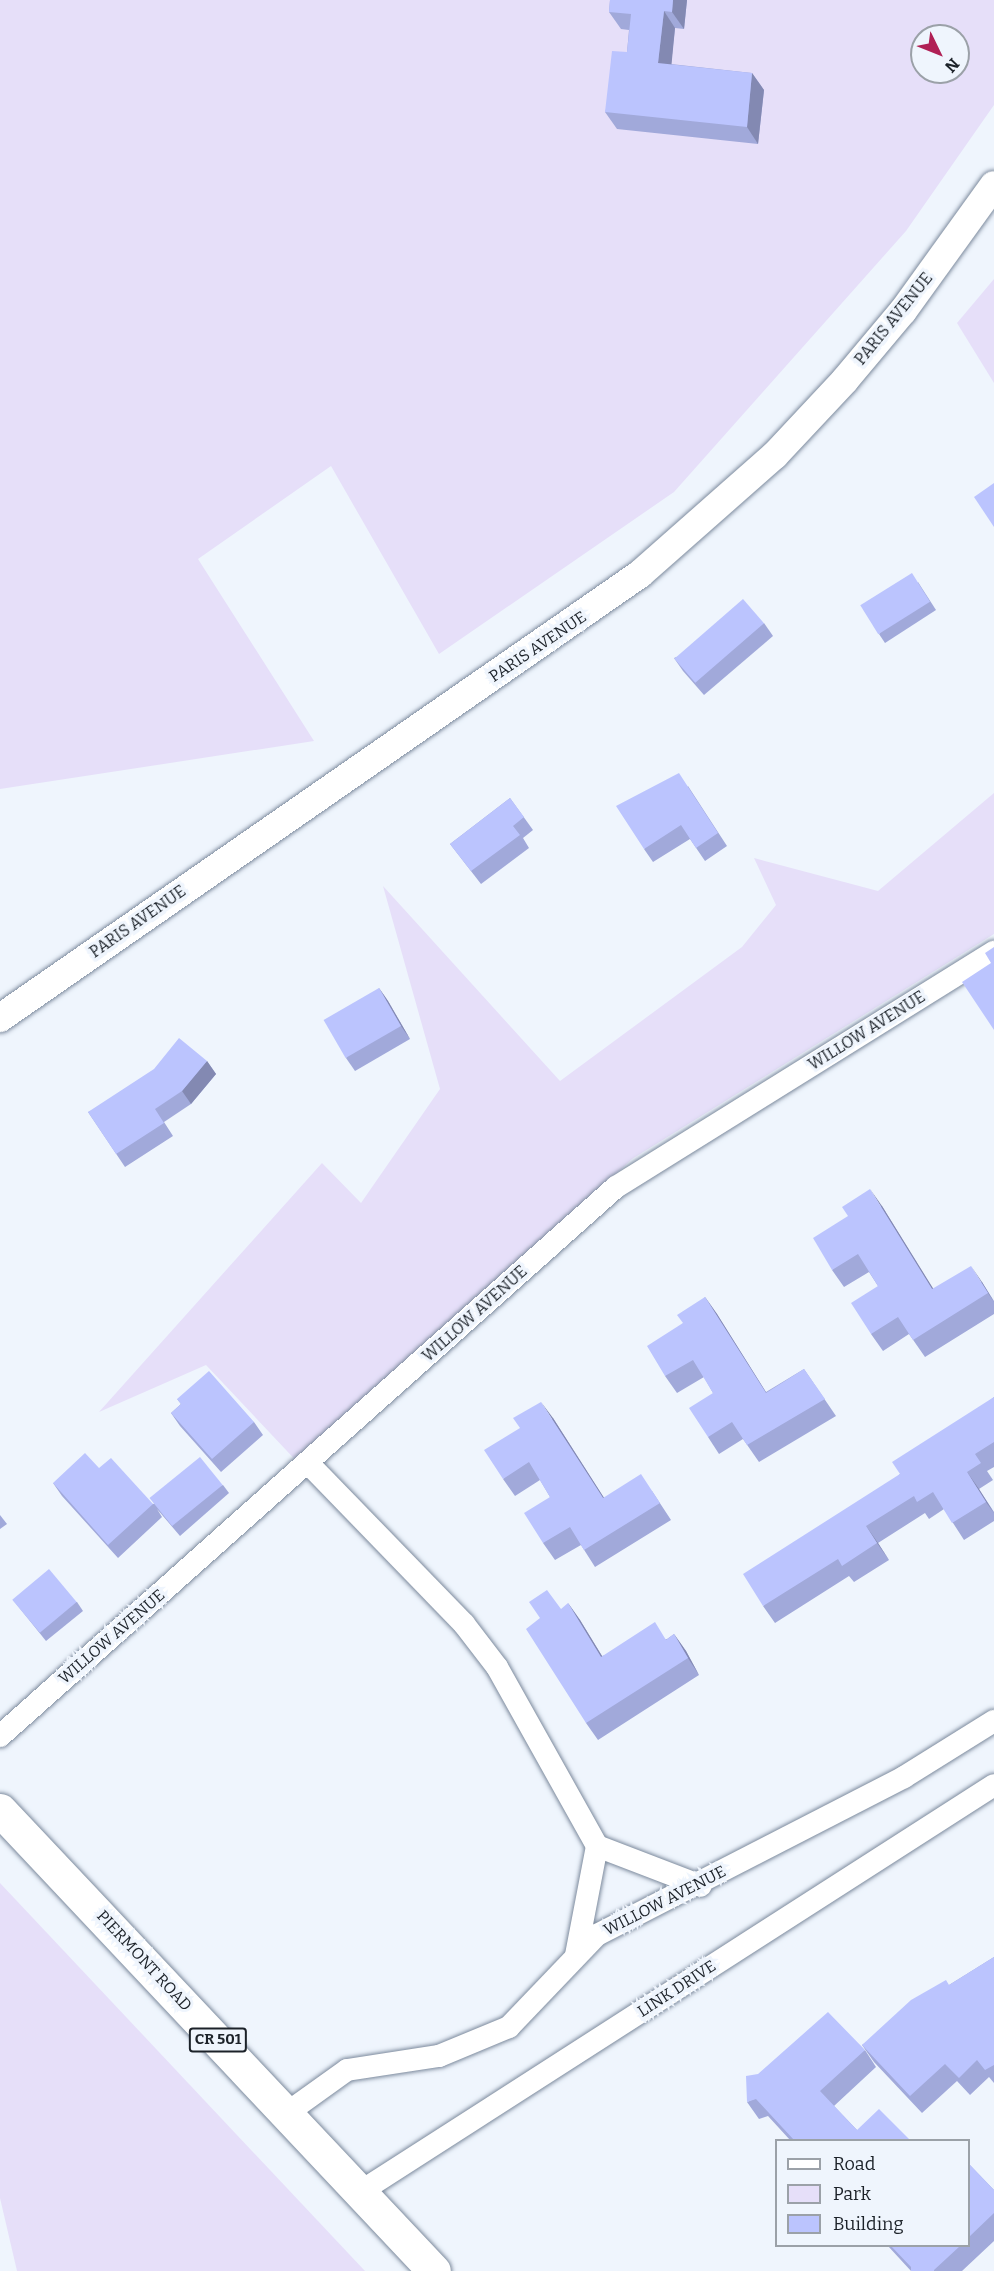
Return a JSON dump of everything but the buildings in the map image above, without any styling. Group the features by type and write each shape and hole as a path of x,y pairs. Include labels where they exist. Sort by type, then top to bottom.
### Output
{"main road":[{"name":"PIERMONT ROAD","path":"0,1810 434,2271"}],"street":[{"name":"PARIS AVENUE","path":"0,1018 640,574 804,425 903,311 994,185"},
{"name":"WILLOW AVENUE","path":"0,1736 616,1187 994,952"},
{"path":"309,1463 464,1624 497,1667 597,1846 701,1886"},
{"name":"WILLOW AVENUE","path":"287,2113 347,2070 439,2056 509,2027 576,1955 617,1923 701,1886 904,1777 994,1721"},
{"name":"LINK DRIVE","path":"360,2192 994,1785"},
{"path":"576,1955 597,1846"}],"green space":[{"path":"0,0 994,0 994,105 906,231 674,492 439,654 331,466 198,559 314,741 0,789"},
{"path":"994,279 994,383 957,323"},
{"path":"994,793 994,934 632,1159 303,1468 206,1365 99,1412 322,1163 361,1203 440,1089 383,886 560,1081 742,947 776,905 754,858 878,891"},
{"path":"0,1883 365,2271 17,2271 0,2198"}]}
